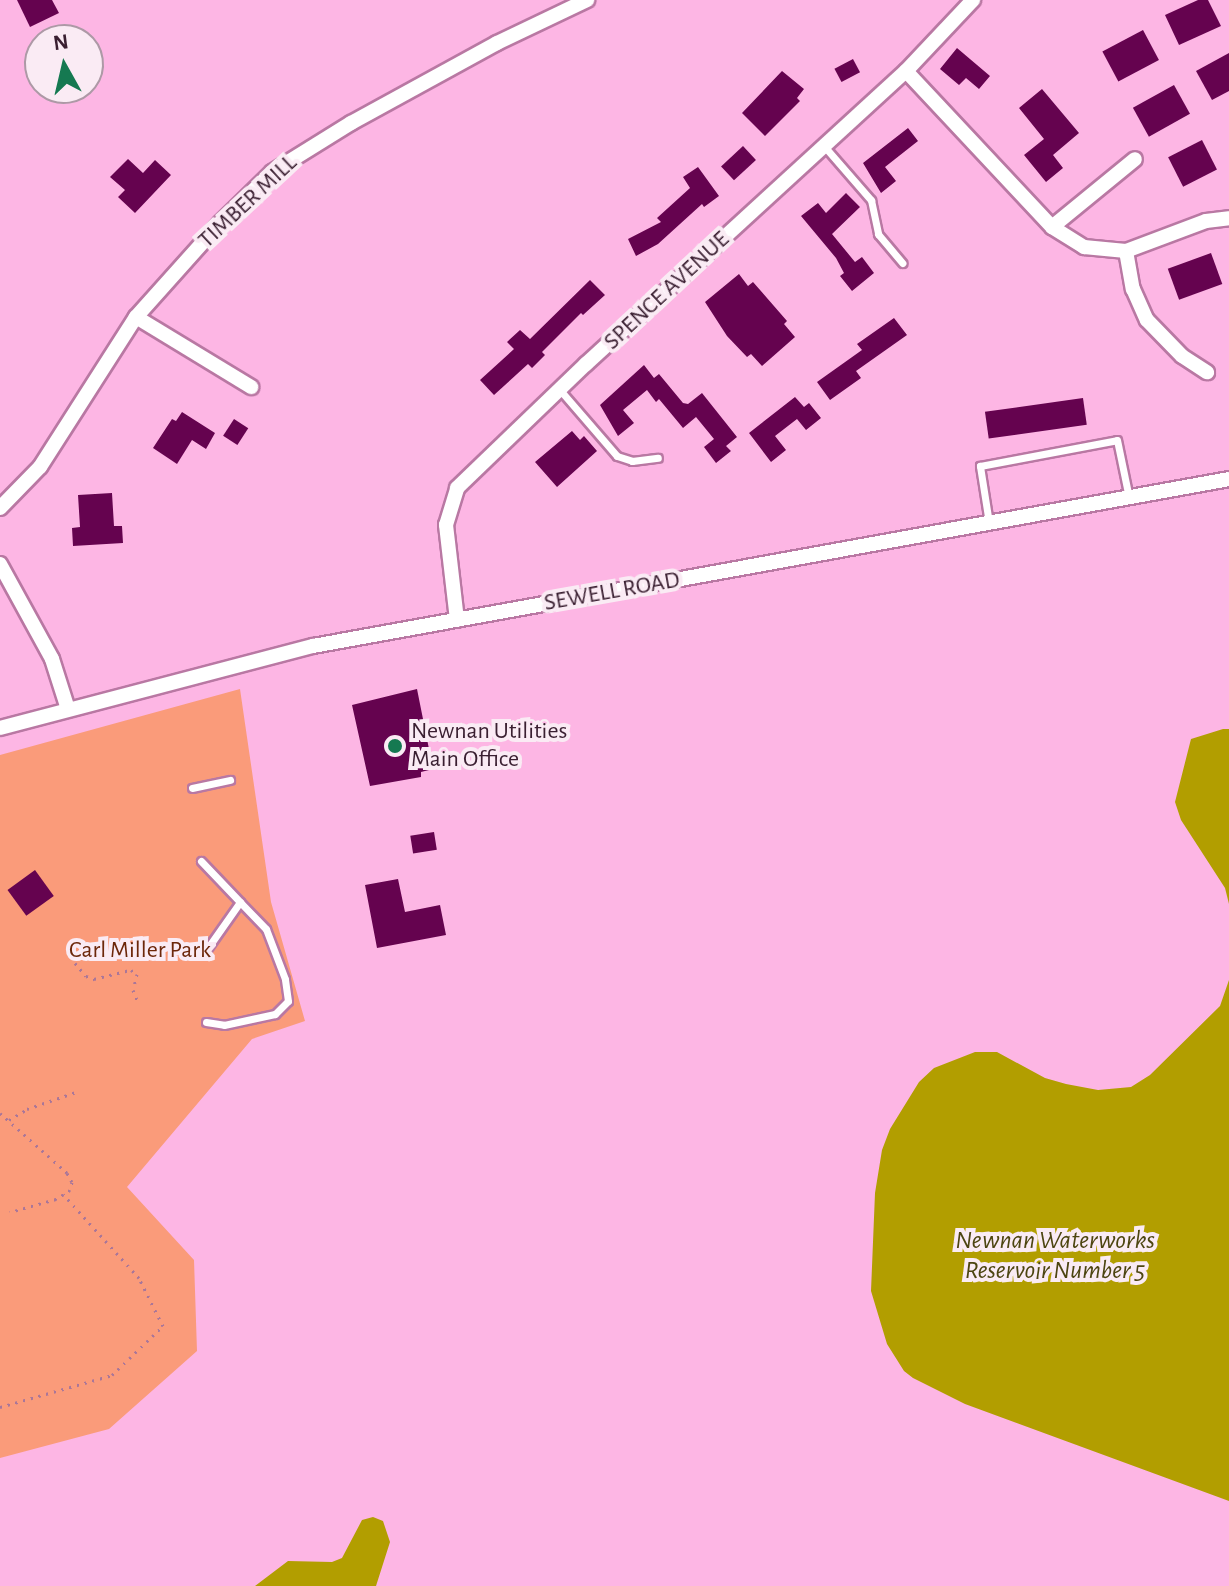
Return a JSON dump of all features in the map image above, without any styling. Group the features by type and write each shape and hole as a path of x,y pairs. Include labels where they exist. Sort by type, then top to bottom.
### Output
{"street":[{"name":"TIMBER MILL","path":"0,508 40,467 136,317 220,223 284,164 351,123 497,43 587,0"},
{"name":"SPENCE AVENUE","path":"457,620 446,525 457,488 906,71 973,0"},
{"path":"906,71 1052,227 1084,247 1126,251 1206,221 1229,218"},
{"path":"1052,227 1135,159"},
{"path":"1126,251 1133,289 1147,320 1182,356 1207,372"},
{"path":"136,317 251,387"},
{"name":"SEWELL ROAD","path":"0,728 313,646 1229,479"},
{"path":"0,564 52,659 68,709"}],"lane":[{"path":"824,146 871,200 881,240 902,263"},
{"path":"560,390 617,456 632,461 658,458"},
{"path":"989,523 980,466 1117,440 1129,498"},
{"path":"192,788 230,780"},
{"path":"201,861 266,929 285,979 288,1001 275,1014 224,1025 206,1022"},
{"path":"207,949 240,902"}],"path":[{"path":"75,963 86,976 94,979 131,970 137,974 133,990 137,1000"},
{"path":"8,1121 27,1109 79,1091"},
{"path":"0,1113 67,1173 72,1182 70,1190 63,1194 10,1212"},
{"path":"0,1407 112,1375 163,1326 139,1278 63,1194"}],"green space":[{"name":"Carl Miller Park","path":"240,689 271,902 305,1021 252,1039 127,1187 194,1260 197,1351 109,1429 0,1458 0,755"}],"water":[{"path":"1229,729 1229,904 1225,888 1181,820 1175,802 1191,739"},
{"name":"Newnan Waterworks Reservoir Number 5","path":"1229,980 1229,1501 965,1404 913,1378 904,1371 887,1344 871,1291 875,1193 882,1150 890,1129 919,1082 934,1068 975,1052 997,1052 1045,1078 1066,1084 1098,1090 1131,1087 1150,1075 1220,1006"},
{"path":"373,1517 383,1521 390,1542 376,1586 255,1586 288,1561 332,1562 342,1558 362,1520"}],"building":[{"path":"17,0 52,0 59,13 36,24 29,24"},
{"path":"1198,0 1208,0 1221,26 1179,45 1165,15"},
{"path":"1143,30 1159,60 1118,82 1102,52"},
{"path":"957,48 990,76 979,89 966,78 959,85 940,69"},
{"path":"1229,53 1229,91 1212,100 1196,71"},
{"path":"853,59 860,72 842,82 834,69"},
{"path":"782,71 804,89 797,98 800,101 765,136 742,113"},
{"path":"1174,85 1190,114 1149,137 1133,108"},
{"path":"1042,89 1079,133 1053,155 1063,168 1046,182 1024,155 1044,139 1019,108"},
{"path":"908,128 918,141 885,167 896,181 881,193 863,163"},
{"path":"1202,140 1217,169 1183,187 1168,157"},
{"path":"743,146 756,160 734,180 721,166"},
{"path":"128,159 143,173 155,160 171,175 135,213 118,197 125,190 110,177"},
{"path":"698,167 719,196 704,207 702,204 658,244 636,256 628,239 661,222 657,218 690,188 683,177"},
{"path":"846,193 860,207 832,234 855,262 862,257 874,273 852,291 840,276 844,273 836,258 801,216 818,203 826,213"},
{"path":"1211,253 1222,284 1179,300 1168,269"},
{"path":"739,274 748,286 753,282 787,321 784,324 795,337 762,366 751,354 747,357 727,336 705,302"},
{"path":"590,280 605,295 583,315 581,313 542,352 545,355 532,368 528,364 494,395 480,380 514,349 507,342 520,330 530,339"},
{"path":"894,318 907,335 856,371 861,378 830,400 817,382 862,350 857,344"},
{"path":"644,365 654,378 659,374 683,403 688,404 702,393 737,437 726,446 731,451 716,463 704,447 714,439 696,417 683,428 659,399 656,402 647,390 623,410 634,423 618,436 600,405"},
{"path":"795,397 804,407 809,403 821,418 806,430 797,419 775,436 786,450 771,462 749,433"},
{"path":"1083,398 1087,425 989,439 985,412"},
{"path":"182,412 215,433 206,449 192,440 177,464 153,448 172,419 176,421"},
{"path":"234,419 248,428 237,445 223,436"},
{"path":"572,431 580,440 584,436 597,451 557,487 535,462"},
{"path":"112,493 114,526 122,526 123,543 73,546 72,528 80,527 78,495"},
{"name":"Newnan Utilities Main Office","path":"417,689 433,769 421,772 421,777 370,786 352,705"},
{"path":"434,832 437,850 413,854 410,836"},
{"path":"35,870 54,896 26,916 7,890"},
{"path":"398,879 405,912 440,905 446,935 377,948 365,885"}],"place":[{"name":"Newnan Utilities Main Office","path":"395,746"}]}
